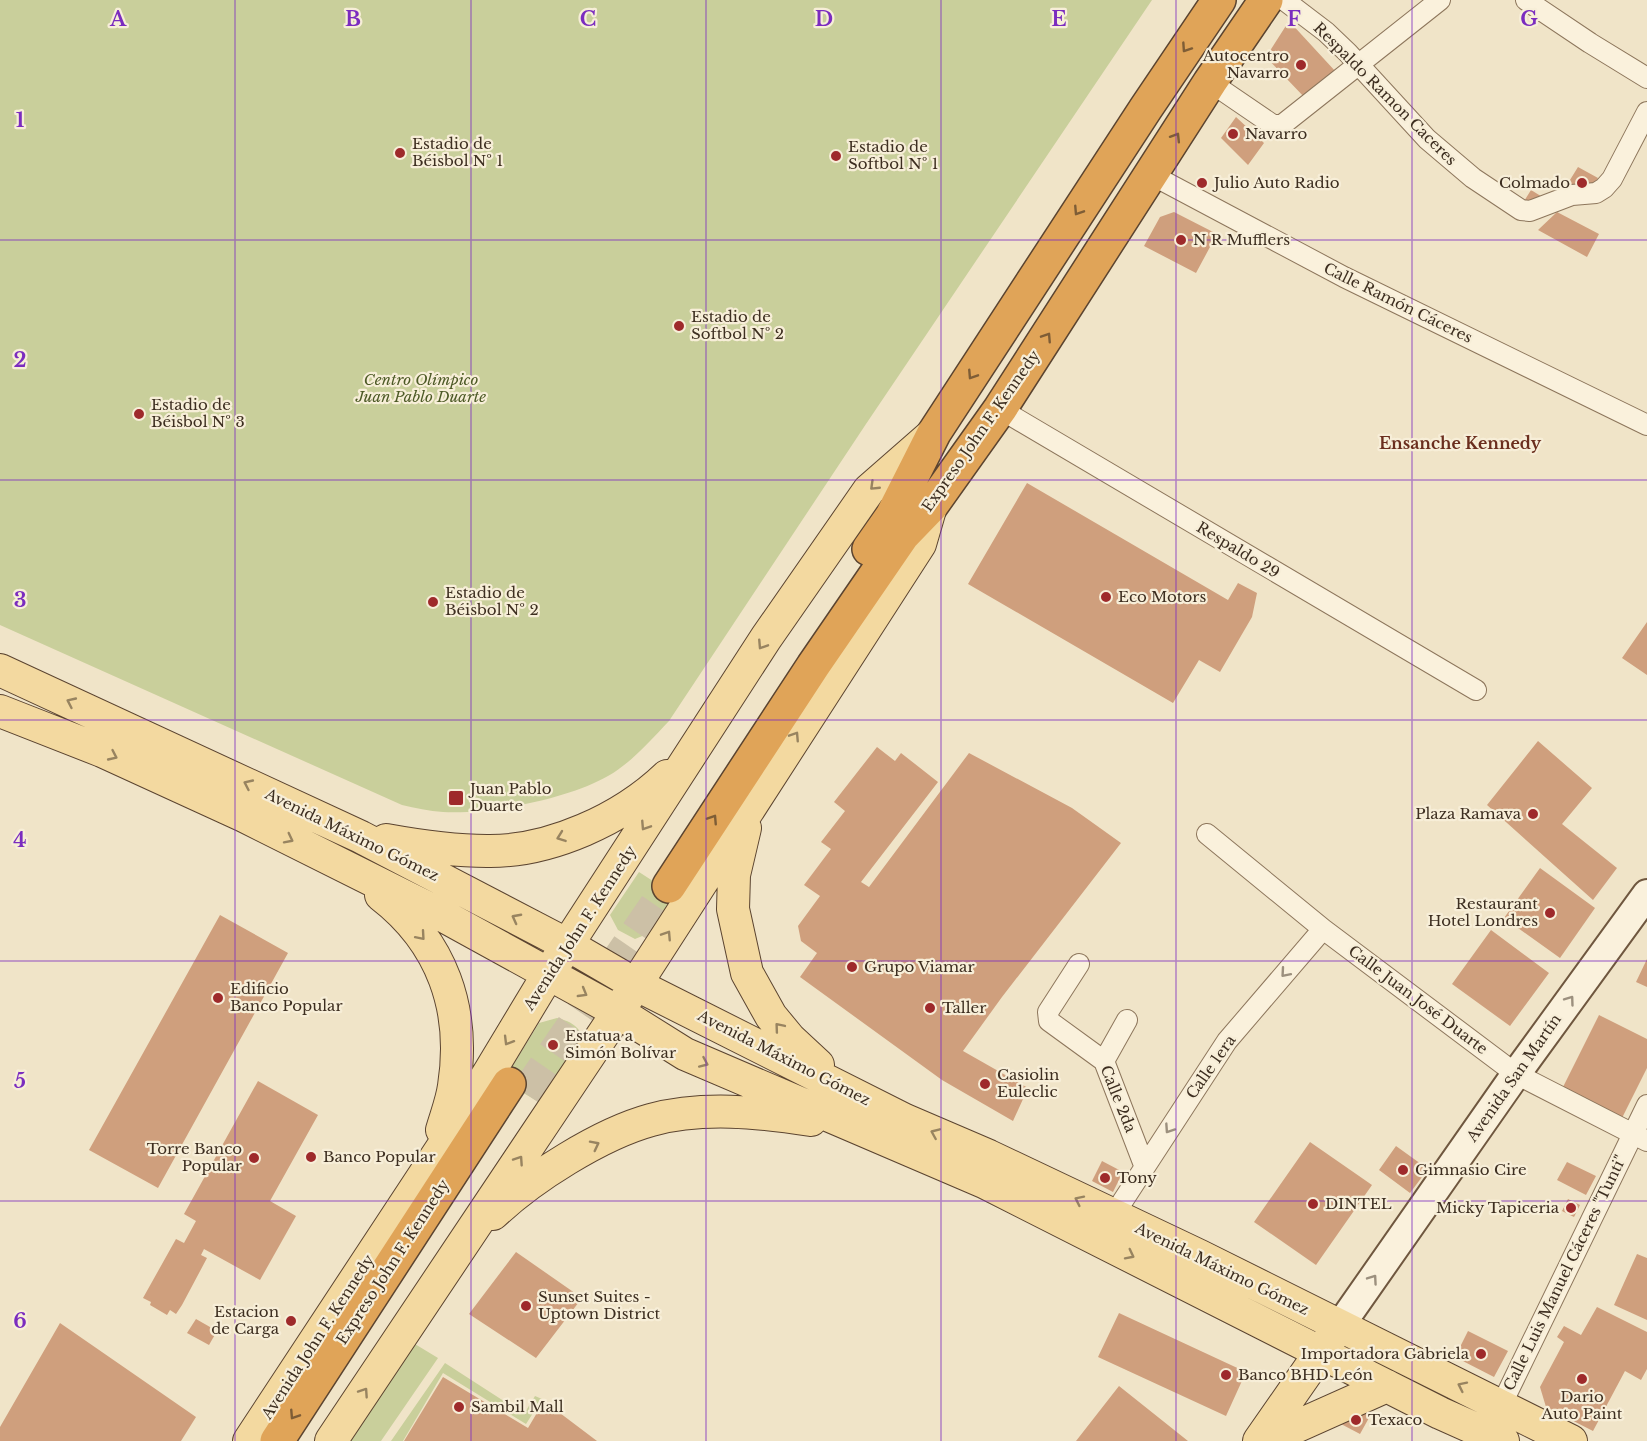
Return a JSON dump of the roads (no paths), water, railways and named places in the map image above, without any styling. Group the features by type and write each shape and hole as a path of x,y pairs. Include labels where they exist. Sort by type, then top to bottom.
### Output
{"highway":[{"name":"Expreso John F. Kennedy","path":"1219,0 934,433 892,516 660,880 903,535 931,506 1000,409 1210,82 1266,0"},
{"name":"Expreso John F. Kennedy","path":"277,1441 518,1089 304,1441"}],"main road":[{"name":"Avenida John F. Kennedy","path":"249,1441 462,1119 549,973 766,638 868,490 934,433"},
{"path":"331,1441 618,1012 920,544 931,506"},
{"name":"Avenida Máximo Gómez","path":"3,678 361,837 568,945 635,984 905,1120 989,1156 1200,1256 1330,1339 1387,1386 1491,1438"},
{"name":"Avenida Máximo Gómez","path":"0,711 102,751 244,816 440,914 618,1012 685,1054 984,1182 1330,1339 1502,1406 1570,1441"},
{"path":"361,837 425,846 488,851 517,849 555,840 608,819 648,794 695,748"},
{"path":"769,776 742,833 734,875 733,909 747,973 771,1016 790,1039 854,1094"},
{"path":"347,868 395,906 428,944 451,994 457,1045 454,1087 441,1133 405,1204"},
{"name":"Avenida San Martín","path":"1260,1441 1516,1074 1647,894"},
{"path":"464,1242 501,1206 574,1155 613,1135 650,1120 682,1114 729,1112 783,1116 852,1126"},
{"path":"1264,1441 1387,1386"}],"street":[{"name":"Respaldo Ramon Caceres","path":"1284,0 1326,32 1427,139 1473,178 1521,210 1530,211 1572,195 1596,192 1604,188 1612,179 1647,112"},
{"path":"1210,82 1273,125 1282,125 1440,0"},
{"path":"1526,0 1590,44 1647,78"},
{"name":"Calle Ramón Cáceres","path":"1152,175 1344,278 1647,425"},
{"name":"Respaldo 29","path":"1000,409 1476,690"},
{"name":"Calle Juan José Duarte","path":"1207,834 1323,928 1516,1074 1640,1138"},
{"name":"Calle 1era","path":"1113,1216 1227,1041 1323,928"},
{"name":"Calle 2da","path":"1079,964 1048,1012 1049,1021 1104,1061 1144,1166"},
{"path":"1104,1061 1127,1020"},
{"name":"Calle Luis Manuel Cáceres \"Tunti\"","path":"1491,1438 1502,1406 1640,1138 1647,1105"}],"tunnel":[{"path":"526,1094 669,886"}],"place":[{"name":"Autocentro Navarro","path":"1301,65"},
{"name":"Navarro","path":"1233,134"},
{"name":"Estadio de Béisbol Nº 1","path":"400,153"},
{"name":"Estadio de Softbol Nº 1","path":"836,156"},
{"name":"Julio Auto Radio","path":"1202,183"},
{"name":"Colmado","path":"1582,183"},
{"name":"N R Mufflers","path":"1181,240"},
{"name":"Estadio de Softbol Nº 2","path":"679,326"},
{"name":"Estadio de Béisbol Nº 3","path":"139,414"},
{"name":"Eco Motors","path":"1106,597"},
{"name":"Estadio de Béisbol Nº 2","path":"433,602"},
{"name":"Juan Pablo Duarte","path":"456,798"},
{"name":"Plaza Ramava","path":"1533,814"},
{"name":"Restaurant Hotel Londres","path":"1550,913"},
{"name":"Grupo Viamar","path":"852,967"},
{"name":"Edificio Banco Popular","path":"218,998"},
{"name":"Taller","path":"930,1008"},
{"name":"Estatua a Simón Bolívar","path":"553,1045"},
{"name":"Casiolin Euleclic","path":"985,1084"},
{"name":"Banco Popular","path":"311,1157"},
{"name":"Torre Banco Popular","path":"254,1158"},
{"name":"Gimnasio Cire","path":"1403,1170"},
{"name":"Tony","path":"1105,1178"},
{"name":"DINTEL","path":"1313,1204"},
{"name":"Micky Tapiceria","path":"1571,1208"},
{"name":"Sunset Suites - Uptown District","path":"526,1306"},
{"name":"Estacion de Carga","path":"291,1321"},
{"name":"Importadora Gabriela","path":"1481,1354"},
{"name":"Banco BHD León","path":"1226,1375"},
{"name":"Dario Auto Paint","path":"1582,1379"},
{"name":"Sambil Mall","path":"459,1407"},
{"name":"Texaco","path":"1356,1420"}],"district":[{"name":"Ensanche Kennedy","path":"1460,443"}],"park label":[{"name":"Centro Olímpico Juan Pablo Duarte","path":"421,388"}]}
